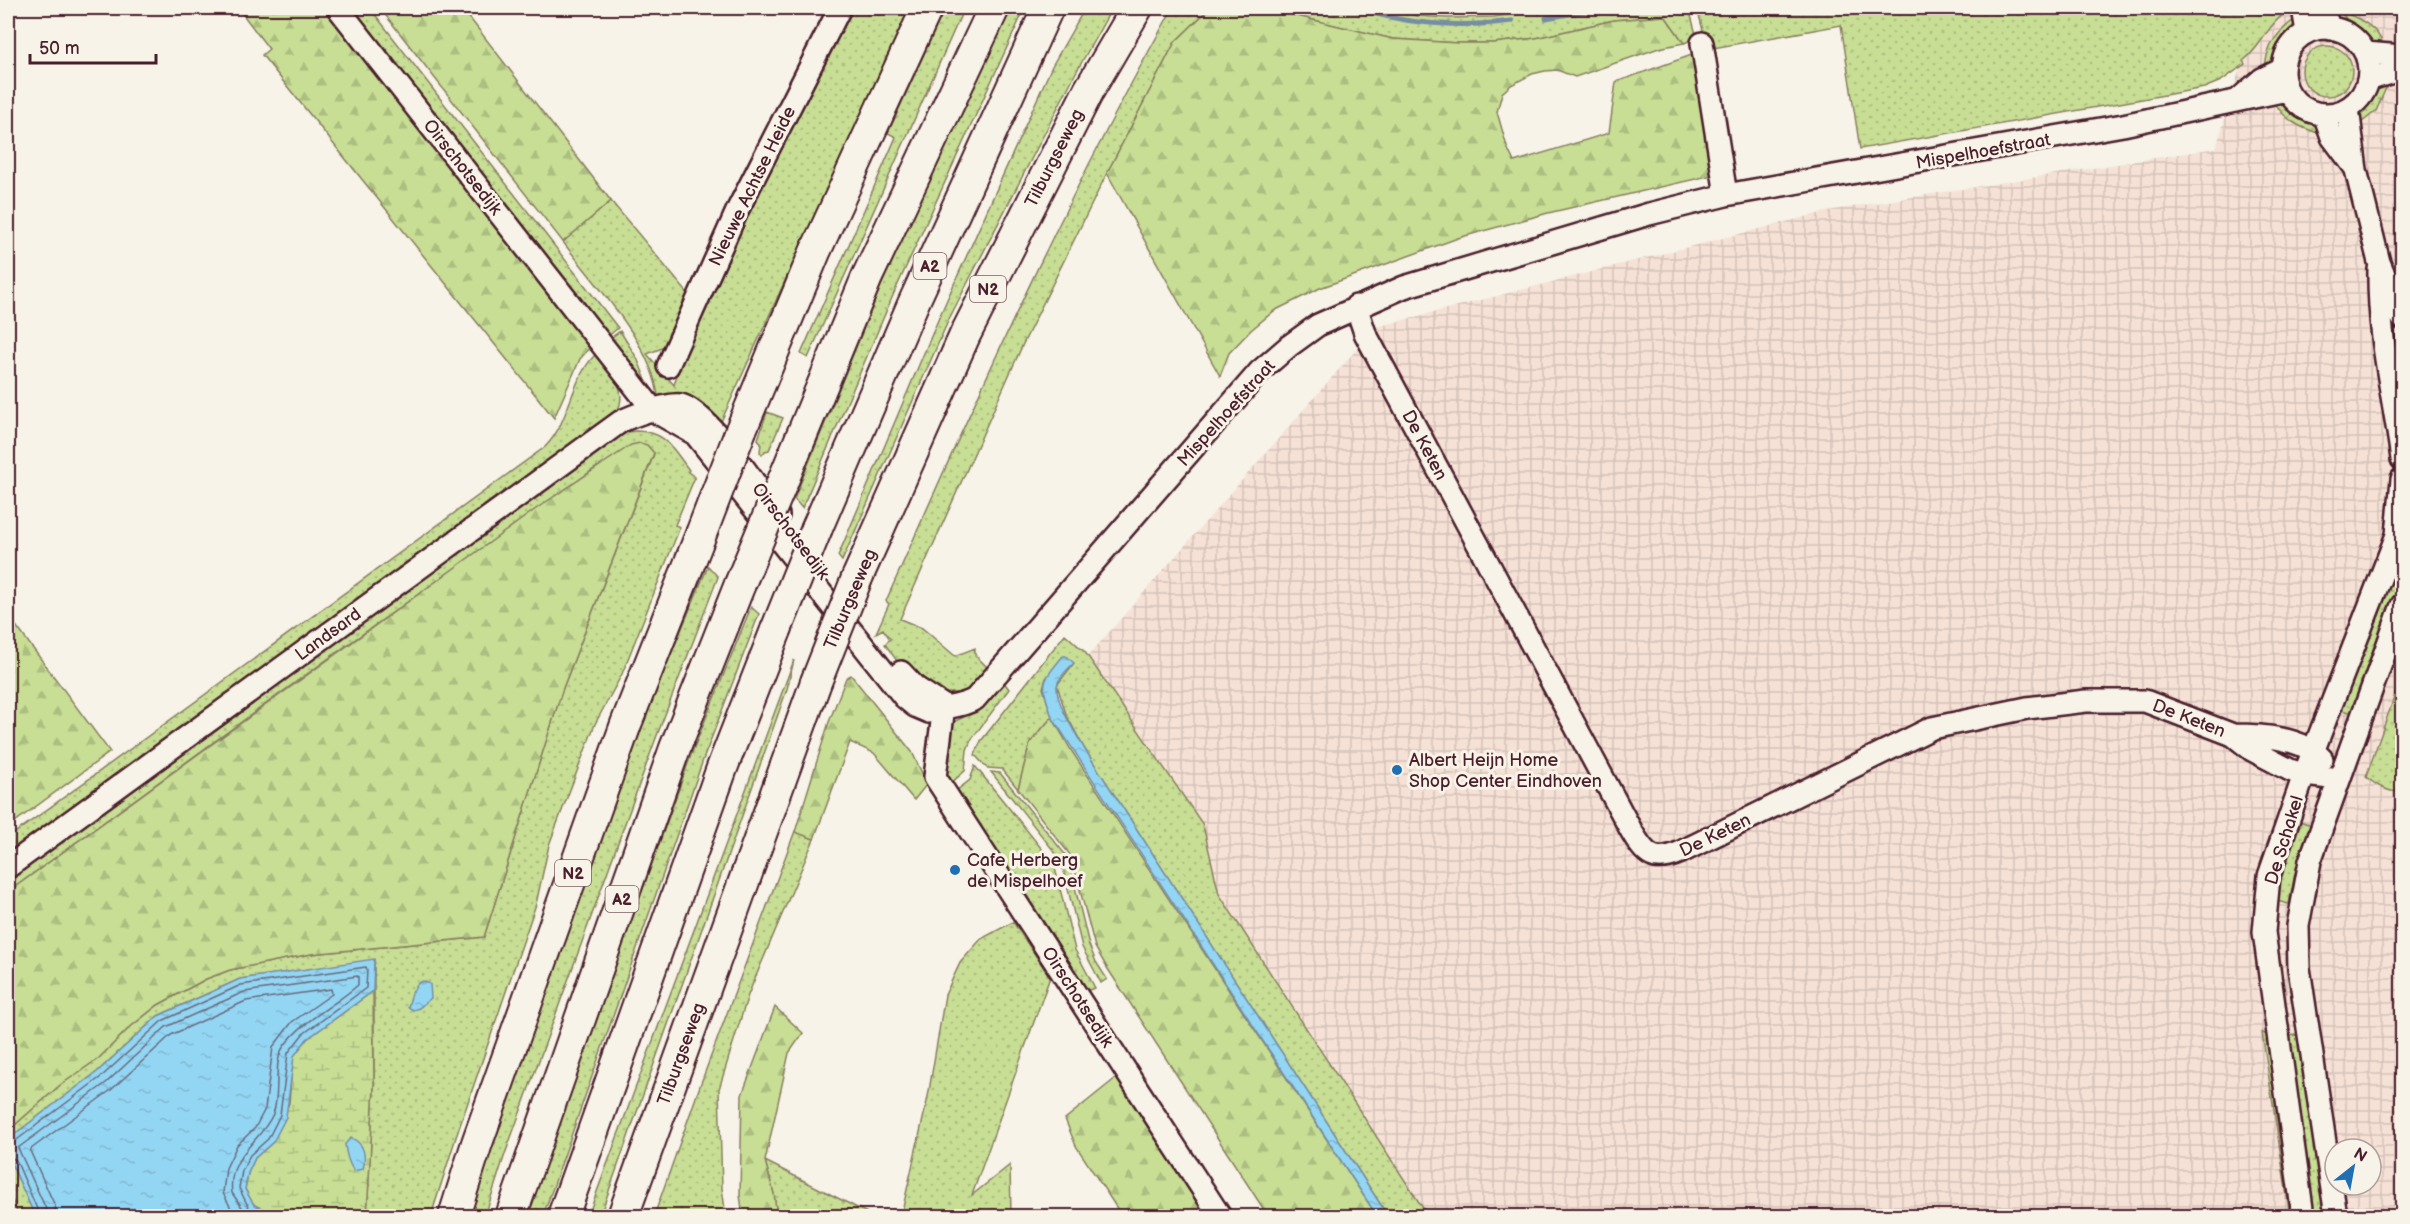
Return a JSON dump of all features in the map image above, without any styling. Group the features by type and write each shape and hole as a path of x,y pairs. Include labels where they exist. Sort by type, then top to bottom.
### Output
{"highway":[{"name":"N2","path":"454,1216 477,1143 626,724 741,430 815,252 927,8"},
{"name":"A2","path":"511,1216 675,748 740,584 867,277 994,8"},
{"name":"A2","path":"563,1216 718,779 776,630 913,304 1048,8"},
{"name":"Tilburgseweg","path":"623,1216 816,682 857,578 965,335 1089,90 1137,8"}],"street":[{"name":"Oirschotsedijk","path":"338,8 654,411 668,404 681,405 713,430 885,654 915,687 944,706 936,777 1220,1216"},
{"name":"Nieuwe Achtse Heide","path":"668,366 738,209 840,8"},
{"path":"2303,8 2307,32"},
{"path":"2322,8 2330,28"},
{"path":"2330,28 2349,34 2358,42 2369,66 2368,80 2357,101 2336,113 2324,114 2302,107 2287,90 2283,69 2290,46 2307,32 2330,28"},
{"path":"1702,43 1726,195"},
{"path":"2365,53 2403,56"},
{"name":"Mispelhoefstraat","path":"2239,99 2262,79 2283,69"},
{"path":"2368,80 2403,69"},
{"name":"Mispelhoefstraat","path":"944,706 965,705 975,699 1260,371 1318,325 1356,306 1404,286 1649,214 1726,195 2123,125 2287,90"},
{"path":"2348,108 2356,170 2379,262 2403,318"},
{"path":"2324,114 2332,137 2356,170"},
{"path":"2379,262 2379,307 2387,373 2403,459"},
{"name":"De Keten","path":"1356,306 1365,333 1632,832 1641,848 1652,857 1666,859 1932,728 2027,708 2086,701 2145,701 2233,735 2252,750 2290,770 2304,775 2339,779"},
{"name":"Landsard","path":"8,867 620,422 636,414 654,411"},
{"name":"De Schakel","path":"2303,1216 2264,932 2269,876 2304,775 2397,535 2403,479"},
{"name":"De Schakel","path":"2336,1216 2299,968 2298,926 2310,861 2403,605"},
{"name":"De Keten","path":"2233,735 2258,735 2314,750"},
{"path":"2314,750 2339,779"}],"shaded area":[{"path":"2266,8 2402,8 2402,1216 1421,1216 1069,678 1376,327 1833,210 2216,148 2251,32"}],"green space":[{"path":"238,8 329,8 593,344 580,359 554,418 262,55 269,49"},
{"path":"370,8 618,328 606,338 358,20 361,10"},
{"path":"380,8 462,8 611,201 563,242"},
{"path":"853,8 909,8 719,426 667,397 658,397 654,377 634,336 563,242 611,201 690,296 668,343 647,354 674,385 679,368 747,215"},
{"path":"945,8 964,8 808,358 801,354 896,137 888,133"},
{"path":"1008,8 1025,8 894,293 802,508 794,499 881,286"},
{"path":"1085,8 1112,8 1074,76 949,319 842,561 838,556 941,313 1052,66"},
{"path":"1173,8 1210,8 1175,42 1107,173 1023,344 900,619 922,628 955,656 975,648 975,655 989,669 969,689 959,693 938,693 902,668 885,644 890,639 883,629 876,633 889,604 886,601 1022,301 1095,153"},
{"path":"1210,8 1263,8 1393,39 1458,43 1494,43 1536,38 1614,20 1665,16 1684,43 1659,48 1575,77 1557,70 1545,71 1532,74 1511,85 1502,93 1497,112 1507,147 1514,162 1609,133 1616,82 1700,52 1713,175 1548,213 1458,238 1320,288 1274,311 1251,330 1229,353 1220,376 1107,173 1175,42"},
{"path":"1263,8 1379,8 1418,16 1447,18 1494,17 1512,14 1511,8 1689,8 1697,38 1684,43 1665,16 1614,20 1536,38 1494,43 1393,39"},
{"path":"1697,8 2293,8 2271,27 2243,61 2245,64 2221,81 2204,88 1860,149 1841,25 1708,49"},
{"path":"2340,11 2372,28 2384,46 2364,37"},
{"path":"2299,16 2296,27 2265,72 2267,54 2274,40"},
{"path":"2327,46 2336,48 2347,57 2352,71 2350,80 2341,91 2327,96 2318,94 2307,85 2302,71 2304,62 2313,51"},
{"path":"2389,81 2376,111 2357,126 2368,100"},
{"path":"2273,99 2300,113 2323,134 2307,129 2287,118"},
{"path":"620,331 637,358 653,397 608,340"},
{"path":"597,353 613,374 620,388 620,404 617,412 8,855 8,838 545,447 554,437 560,425 581,375"},
{"path":"767,412 783,418 769,450 762,455 761,443 758,439"},
{"path":"636,431 655,434 667,442 689,470 688,472 695,477 675,525 680,527 622,674 595,724 549,845 536,904 431,1216 367,1216 374,1086 374,960 240,979 158,1016 97,1072 8,1139 8,1131 59,1086 99,1058 129,1028 158,1005 206,979 230,970 311,954 484,937 563,688 654,454 597,467 340,650 8,892 8,875 620,433"},
{"path":"640,443 647,445 654,453 563,688 484,937 311,954 230,970 206,979 158,1005 129,1028 99,1058 59,1086 8,1131 8,892 540,506 631,445"},
{"path":"2400,542 2402,543 2402,577 2354,713 2341,710"},
{"path":"708,566 718,577 656,738 505,1154 485,1216 470,1216 491,1147 639,731"},
{"path":"751,607 759,614 703,760 543,1216 528,1216 543,1167 691,755"},
{"path":"8,615 110,752 8,827"},
{"path":"1065,634 1085,652 1203,825 1219,894 1428,1216 1388,1216 1084,748 1066,714 1057,685 1074,663 1046,678 1043,688 1052,717 1030,743 1018,789 1002,769 987,768 975,755 981,741"},
{"path":"794,660 787,689 600,1216 588,1216"},
{"path":"851,675 912,752 927,784 914,800 874,753 850,742 814,839 795,832 829,722 846,678"},
{"path":"2402,675 2402,791 2397,792 2383,788 2366,777"},
{"path":"1003,681 1009,689 971,740 967,750 965,771 951,783 942,767 949,724 977,711"},
{"path":"1052,717 1071,750 1377,1216 1268,1216 1106,966 1095,947 1071,856 1018,789 1030,743"},
{"path":"975,766 1054,864 1075,950 1095,988 1085,991 956,791 970,780"},
{"path":"991,772 1000,773 1068,858 1089,945 1107,979 1101,983 1082,947 1061,860"},
{"path":"2299,821 2312,825 2295,873 2289,904 2276,901 2282,870"},
{"path":"795,831 814,839 748,995 719,1089 722,1188 726,1216 654,1216 701,1083"},
{"path":"1013,922 1050,977 972,1195 1010,1165 1011,1216 901,1216 928,1097 945,995 960,963 981,939"},
{"path":"373,991 374,1086 367,1216 308,1218 278,1215 265,1211 253,1203 245,1189 248,1173 255,1158 273,1142 289,1103 293,1056 307,1039"},
{"path":"775,1007 803,1033 789,1053 765,1161 777,1216 743,1216 740,1195 742,1095"},
{"path":"2262,1032 2267,1036 2294,1216 2290,1216"},
{"path":"2300,1034 2327,1216 2312,1216 2285,1037"},
{"path":"1116,1078 1206,1216 1122,1216 1076,1146 1065,1119"},
{"path":"8,1156 35,1216 19,1216 8,1191"},
{"path":"765,1161 873,1216 777,1216"}],"water":[{"path":"1063,656 1074,663 1059,679 1058,693 1063,709 1084,748 1388,1216 1377,1216 1052,717 1045,684"},
{"path":"374,959 373,991 307,1039 294,1056 286,1117 273,1142 255,1158 248,1173 245,1189 254,1205 282,1216 35,1216 8,1156 8,1139 97,1072 158,1016 240,979"},
{"path":"423,981 430,984 431,998 413,1010 408,1007 412,993 418,983"},
{"path":"351,1138 362,1147 363,1169 354,1171 349,1162 345,1144"}],"waterway":[{"path":"1356,8 1394,18 1433,24 1512,21"},
{"path":"1546,18 1604,8"}],"place":[{"name":"Albert Heijn Home Shop Center Eindhoven","path":"1397,770"},
{"name":"Cafe Herberg de Mispelhoef","path":"955,870"}]}
